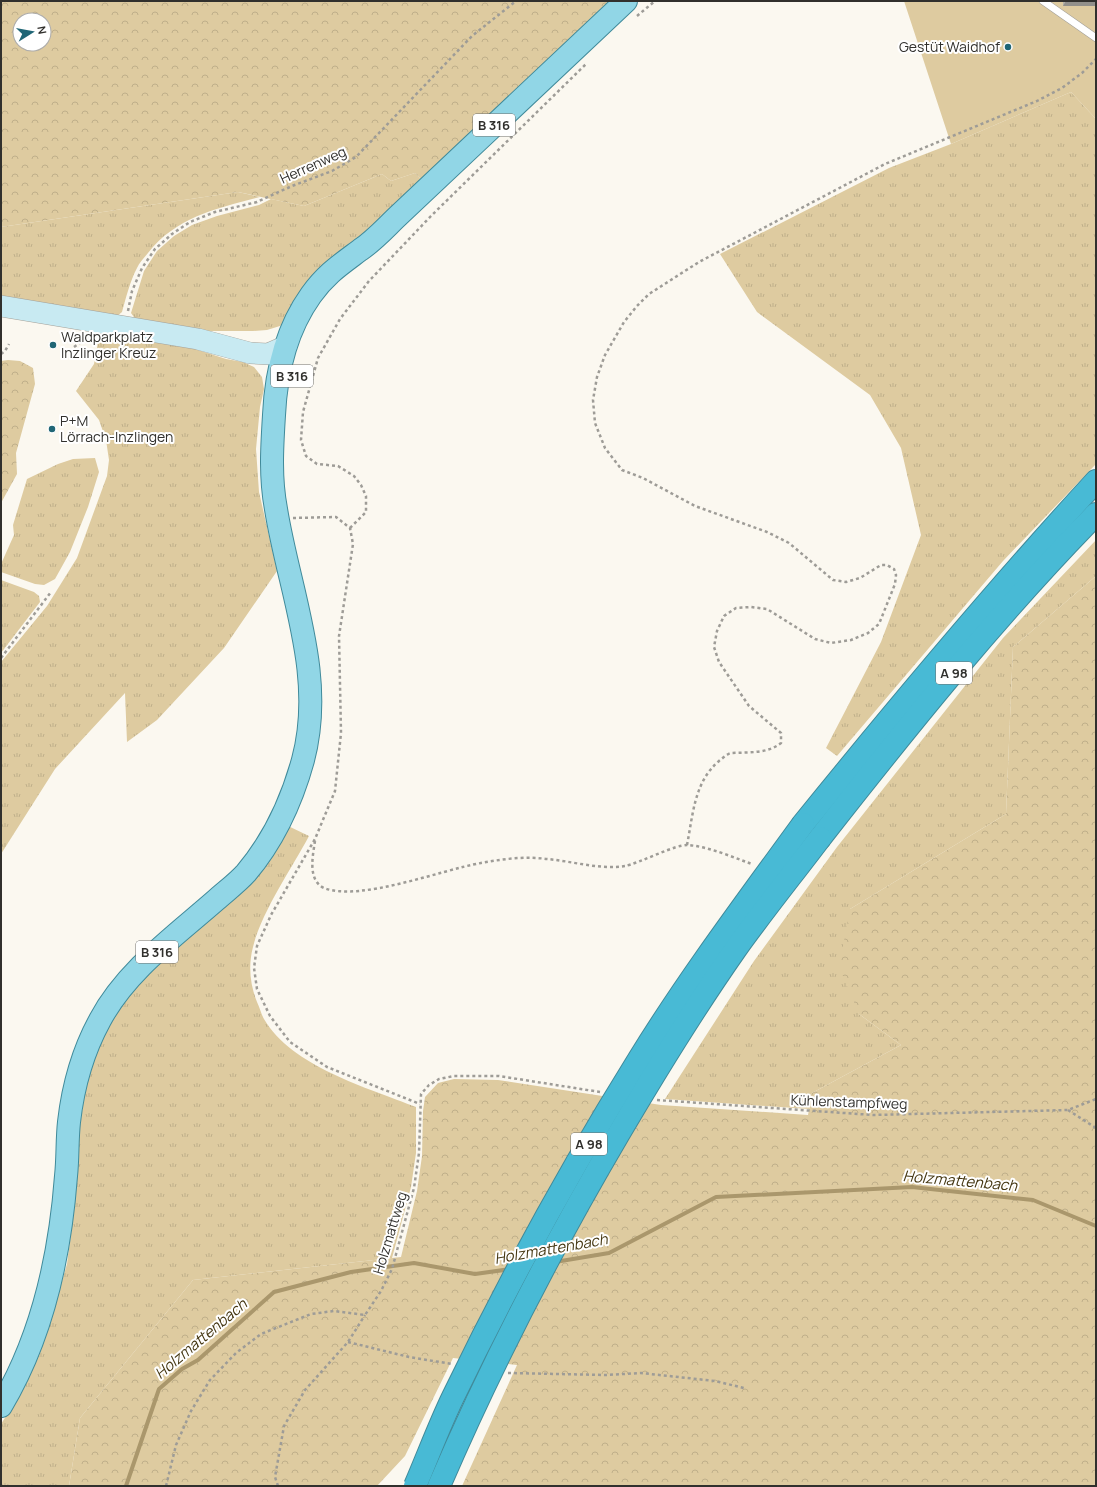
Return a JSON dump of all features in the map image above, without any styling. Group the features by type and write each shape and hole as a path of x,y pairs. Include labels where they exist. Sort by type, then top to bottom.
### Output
{"highway":[{"name":"A 98","path":"415,1486 456,1392 498,1307 560,1193 639,1058 719,940 803,824 946,650 1096,481"},
{"name":"A 98","path":"439,1486 464,1426 515,1321 584,1194 650,1081 735,950 880,761 1058,553 1096,514"}],"main road":[{"name":"B 316","path":"1,1406 14,1384 27,1355 48,1293 58,1248 66,1176 69,1122 76,1083 87,1049 100,1020 116,993 142,966 244,875 266,844 280,820 295,787 304,756 311,696 307,653 277,519 272,472 276,387 286,346 293,327 301,311 323,280 334,268 362,249 629,10"},
{"name":"B 316","path":"274,419 286,396 307,330 328,296 362,249"},
{"path":"286,346 307,330"}],"street":[{"path":"1,306 198,339 250,353 268,354 286,346"},
{"path":"198,339 238,338 265,340 286,346"},
{"path":"250,353 268,371 276,387"}],"lane":[{"path":"1043,1 1096,38"}],"path":[{"name":"Herrenweg","path":"124,327 132,291 142,268 155,249 172,234 190,222 215,212 257,202 292,186 332,171 356,157 472,36 516,1"},
{"path":"629,10 655,1"},
{"path":"688,845 698,790 711,768 729,753 760,752 775,748 781,743 781,733 749,706 719,662 714,647 717,631 724,616 736,608 751,607 767,609 815,639 831,643 851,640 868,633 878,624 895,584 896,575 894,569 888,565 881,565 853,580 846,582 833,580 789,543 767,532 695,506 643,478 622,470 605,448 595,423 593,400 597,377 613,340 624,322 649,294 698,262 885,164 1037,101 1062,88 1096,59"},
{"path":"350,528 366,512 366,496 362,485 354,476 338,466 317,464 306,456 301,440 303,412 318,358 340,319 369,281 431,216 587,63"},
{"path":"1,354 5,352 9,344"},
{"path":"277,519 336,517 350,528 353,544 339,636 341,733 335,791 315,839 271,915 257,946 254,968 257,989 270,1016 290,1042 327,1067 420,1104"},
{"path":"1,658 51,592"},
{"path":"315,839 312,863 314,878 322,887 350,892 375,888 480,863 518,858 546,859 591,866 625,866 688,845 752,864"},
{"name":"Holzmattweg","path":"278,1486 275,1477 284,1426 305,1390 348,1342 364,1315 381,1291 392,1269 414,1188 419,1153 421,1094 428,1085 439,1079 454,1076 499,1076 607,1093"},
{"name":"Kühlenstampfweg","path":"650,1099 672,1103 873,1115 1068,1110 1096,1099"},
{"path":"1068,1110 1096,1128"},
{"path":"166,1486 176,1445 191,1411 210,1380 236,1353 261,1334 312,1314 334,1312 364,1315"},
{"path":"348,1342 409,1356 454,1364"},
{"path":"507,1373 605,1375 641,1373 715,1381 744,1388"}],"green space":[{"path":"1,1 611,1 422,180 415,173 391,181 382,174 304,206 238,192 1,227"},
{"name":"Gestüt Waidhof","path":"904,1 1096,1 1096,119 1071,92 951,144"},
{"path":"1071,92 1096,119 1096,464 1003,561 837,756 826,748 881,642 921,535 901,448 870,395 757,312 720,254 889,168 951,144"},
{"path":"415,173 422,180 334,260 289,319 280,326 267,330 253,331 183,331 136,320 131,313 144,271 157,251 174,236 192,225 217,216 259,205 271,199 304,206 382,174 391,181"},
{"path":"238,192 260,197 213,210 185,222 159,241 138,266 130,284 122,312 116,317 1,299 1,227"},
{"path":"100,331 189,347 226,359 243,362 254,367 262,377 264,389 260,407 256,449 259,492 277,571 224,648 157,720 127,742 125,693 55,769 1,854 1,662 47,606 77,558 107,476 109,460 106,440 99,420 76,391 94,364"},
{"path":"1,361 20,361 33,368 35,384 16,453 17,474 1,503"},
{"path":"95,458 99,472 88,507 70,552 55,579 44,585 35,584 1,572 1,564 14,535 13,525 27,479 58,464 73,459"},
{"path":"1096,540 1096,576 1013,647 1006,814 850,909 859,1014 901,1045 812,1093 809,1109 665,1099 754,961 837,847 1003,638"},
{"path":"1096,576 1096,1486 462,1486 517,1365 453,1358 405,1456 377,1486 69,1486 80,1418 193,1280 401,1257 417,1191 422,1156 423,1111 425,1097 438,1083 454,1079 498,1080 661,1105 808,1115 812,1093 901,1045 859,1014 839,967 850,909 1006,814 1013,647"},
{"path":"1,580 34,592 39,596 40,602 1,653"},
{"path":"284,824 309,836 270,905 257,934 251,954 250,975 253,988 264,1019 276,1035 292,1050 332,1074 416,1107 416,1153 411,1187 392,1258 193,1280 80,1418 69,1486 1,1486 1,1424 21,1393 46,1335 67,1264 75,1203 79,1133 87,1077 102,1038 123,1001"}],"waterway":[{"name":"Holzmattenbach","path":"555,1262 609,1253 716,1197 912,1187 1033,1200 1096,1226"},
{"name":"Holzmattenbach","path":"126,1486 159,1389 182,1369 198,1360 274,1292 351,1272 414,1263 475,1274 511,1269"}],"place":[{"name":"Gestüt Waidhof","path":"1008,47"},
{"name":"Waldparkplatz Inzlinger Kreuz","path":"53,345"},
{"name":"P+M Lörrach-Inzlingen","path":"52,429"}]}
